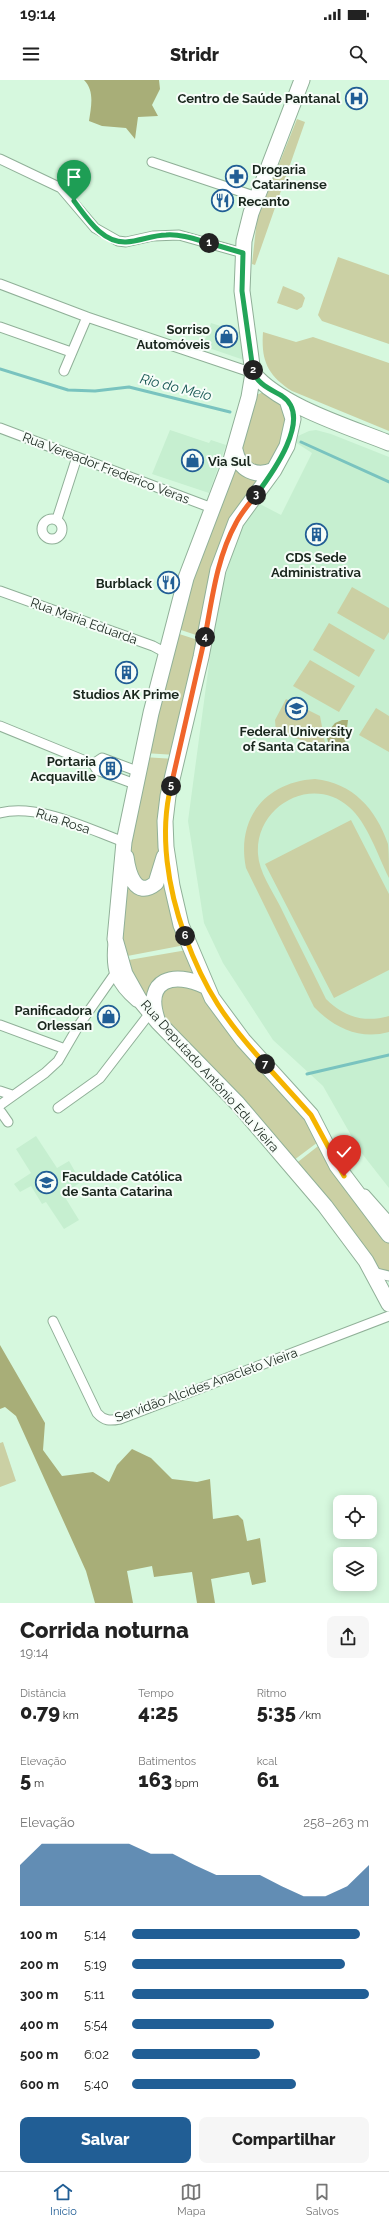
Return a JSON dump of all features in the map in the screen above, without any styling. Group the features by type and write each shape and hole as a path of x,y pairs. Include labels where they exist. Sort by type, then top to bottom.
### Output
{"main road":[{"path":"274,470 263,474 251,472 242,466 235,450 250,397 253,373 242,291 243,253 248,225 257,197 302,80"},
{"path":"253,373 270,390 287,400 330,420 389,443"},
{"path":"250,397 256,393 270,390"},
{"path":"287,400 292,411 292,426 287,446 274,470 236,522 221,560 168,796 165,821 166,847 172,886 181,925 205,986 233,1029 311,1115 337,1166 389,1235"},
{"path":"292,426 303,420 330,420"},
{"name":"Rua Deputado Antônio Edu Vieira","path":"235,450 186,578 166,653 136,778 124,845 115,929 117,951 125,974 154,1018 238,1104 325,1206 372,1272 389,1304"},
{"path":"124,845 131,879 137,886 146,888 156,883 160,876 166,847"},
{"path":"154,1018 154,993 160,985 179,978 190,978 205,986"}],"street":[{"path":"0,159 61,188 95,228 118,241 126,242 153,236 179,235 243,253"},
{"path":"152,162 257,197"},
{"path":"0,284 87,317 253,373"},
{"path":"64,371 87,317"},
{"path":"0,327 72,352"},
{"name":"Rua Vereador Frederico Veras","path":"0,428 212,508"},
{"path":"57,519 77,457"},
{"name":"Rua Maria Eduarda","path":"0,591 153,646 166,653"},
{"path":"0,726 93,764 98,770 136,778"},
{"path":"93,764 102,758 136,778"},
{"name":"Rua Rosa","path":"0,813 15,809 43,813 124,845"},
{"path":"58,1108 100,1078 154,1018 125,991 114,975 111,961 115,929"},
{"path":"8,1122 0,1109 12,1095 53,1067 79,1025 114,975"},
{"path":"0,1025 65,1049"},
{"path":"0,1090 12,1095"},
{"path":"351,1185 369,1197 389,1221"},
{"path":"372,1272 389,1276"},
{"name":"Servidão Alcides Anacleto Vieira","path":"53,1321 97,1413 102,1419 110,1421 120,1419 389,1316"}],"shaded area":[{"path":"84,80 159,80 160,89 152,105 158,116 138,117 135,139 126,128 102,126 89,121 91,94 90,89"},
{"path":"297,119 305,122 255,265 252,264 257,219"},
{"path":"338,257 389,275 389,344 322,321 318,315"},
{"path":"283,286 302,294 305,298 302,307 297,310 277,303"},
{"path":"211,323 239,332 244,360 203,346"},
{"path":"263,332 296,342 313,337 389,363 389,431 292,391 283,385 271,373 267,366 263,351"},
{"path":"261,393 267,393 285,401 289,429 265,472 239,459 254,396"},
{"path":"170,430 209,443 211,440 226,445 209,493 152,474"},
{"name":"Federal University of Santa Catarina","path":"316,430 331,434 389,457 389,1188 360,1151 323,1086 273,1040 223,963 204,923 188,821 218,597 240,532 247,519 260,504 281,515 312,453 295,442 298,436 309,431"},
{"path":"235,460 267,476 236,517 202,637 175,628"},
{"path":"352,587 389,608 389,632 384,640 337,613"},
{"path":"329,623 375,650 359,677 313,650"},
{"path":"173,632 201,641 176,755 144,753"},
{"path":"310,660 355,686 339,712 293,686"},
{"path":"286,699 320,716 326,748 276,732 275,720"},
{"path":"376,708 389,716 389,752 359,735"},
{"path":"342,720 348,720 345,744 338,749 330,749 326,734 335,723"},
{"path":"143,757 175,759 155,880 139,884 128,845"},
{"path":"315,779 341,786 352,792 370,809 383,831 388,844 389,878 367,830 355,813 349,807 334,798 319,794 303,795 288,800 276,809 266,822 260,837 258,854 259,861 266,881 326,999 340,1010 355,1017 371,1019 389,1016 389,1032 368,1034 348,1030 330,1021 314,1007 246,868 244,850 246,834 250,819 258,806 282,787 297,782"},
{"path":"351,820 389,894 389,970 334,998 265,864"},
{"path":"165,869 185,945 122,957 124,874 134,888"},
{"path":"187,950 200,981 165,978 150,1010 123,961"},
{"path":"167,984 200,989 322,1139 290,1163 160,1019 157,994"},
{"name":"Faculdade Católica de Santa Catarina","path":"36,1136 57,1168 69,1161 81,1182 63,1194 79,1220 64,1229 46,1202 42,1204 31,1186 20,1192 14,1184 31,1173 16,1149"},
{"path":"322,1143 389,1237 389,1273 374,1269 294,1165"},
{"path":"0,1345 45,1423 43,1450 62,1476 93,1472 109,1482 117,1465 132,1449 151,1458 172,1479 197,1482 210,1479 213,1519 238,1515 243,1520 247,1541 260,1538 266,1582 252,1585 249,1572 211,1579 215,1603 197,1603 192,1572 154,1577 152,1566 127,1571 133,1603 95,1603 86,1571 16,1416 5,1407 0,1409"},
{"path":"3,1442 16,1481 0,1487 0,1443"}],"waterway":[{"name":"Rio do Meio","path":"0,369 68,390 95,391 129,387 230,412"},
{"name":"Rio do Meio","path":"301,442 389,482"},
{"path":"307,1074 389,1055"}],"place":[{"name":"Centro de Saúde Pantanal","path":"356,98"},
{"name":"Drogaria Catarinense","path":"236,176"},
{"name":"Recanto","path":"223,201"},
{"name":"Sorriso Automóveis","path":"226,336"},
{"name":"Via Sul","path":"193,461"},
{"name":"CDS Sede Administrativa","path":"316,535"},
{"name":"Burblack","path":"168,583"},
{"name":"Studios AK Prime","path":"126,672"},
{"name":"Federal University of Santa Catarina","path":"296,709"},
{"name":"Portaria Acquaville","path":"111,768"},
{"name":"Panificadora Orlessan","path":"108,1017"},
{"name":"Faculdade Católica de Santa Catarina","path":"47,1183"}],"route":[{"path":"74,201 95,228 118,241 126,242 153,236 179,235 243,253 242,291 253,373 270,390 287,400 292,411 293,419 291,434 282,457 236,522 221,560 201,657 168,796 165,833 176,907 189,948 205,986 233,1029 311,1115 337,1166 344,1176"}]}
